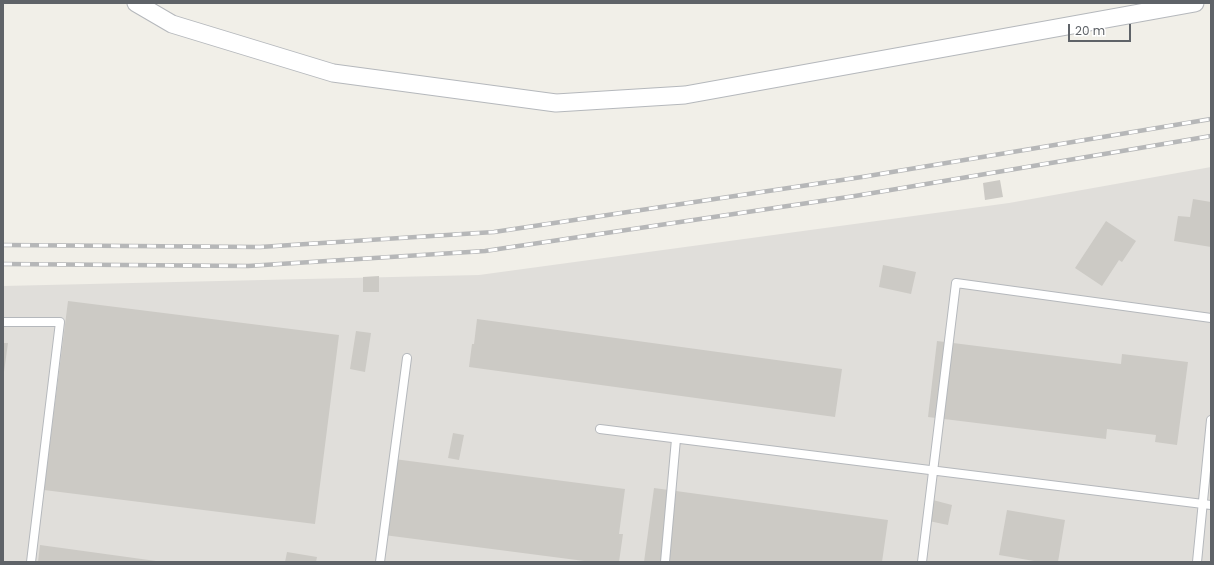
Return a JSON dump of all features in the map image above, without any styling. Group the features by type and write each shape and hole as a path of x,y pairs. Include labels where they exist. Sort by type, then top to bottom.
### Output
{"street":[{"path":"136,3 172,24 333,73 556,103 686,95 1195,3"}],"lane":[{"path":"922,562 956,283 1211,318"},
{"path":"3,322 60,322 31,562"},
{"path":"380,562 407,358"},
{"path":"1197,562 1207,505 1211,420"},
{"path":"600,429 1207,505"},
{"path":"665,562 676,439"}],"shaded area":[{"path":"1211,167 1211,562 3,562 3,286 479,275 1009,203"}],"building":[{"path":"1000,180 1003,197 985,200 983,183"},
{"path":"1193,199 1211,202 1211,247 1174,241 1178,216 1190,217"},
{"path":"1106,221 1136,241 1122,262 1119,260 1102,286 1075,268"},
{"path":"883,265 916,272 911,294 879,287"},
{"path":"379,276 379,292 363,292 363,277"},
{"path":"68,301 339,335 315,524 44,490"},
{"path":"477,319 842,369 835,417 469,367"},
{"path":"356,331 371,333 365,372 350,369"},
{"path":"937,341 1121,364 1122,354 1188,362 1177,445 1155,442 1156,435 1107,429 1106,439 928,417"},
{"path":"3,343 8,343 4,372 3,372"},
{"path":"453,433 464,435 459,460 448,458"},
{"path":"394,459 625,489 619,534 623,534 619,562 592,562 384,535"},
{"path":"654,488 888,520 882,562 644,562"},
{"path":"929,499 952,505 948,525 924,520"},
{"path":"1007,510 1065,520 1058,562 1040,562 999,555"},
{"path":"40,545 156,561 156,562 38,562"},
{"path":"287,552 317,557 316,562 285,562"}],"railway":[{"path":"3,245 260,247 494,232 862,177 1211,119"},
{"path":"3,264 248,266 485,251 855,196 1211,136"}]}
